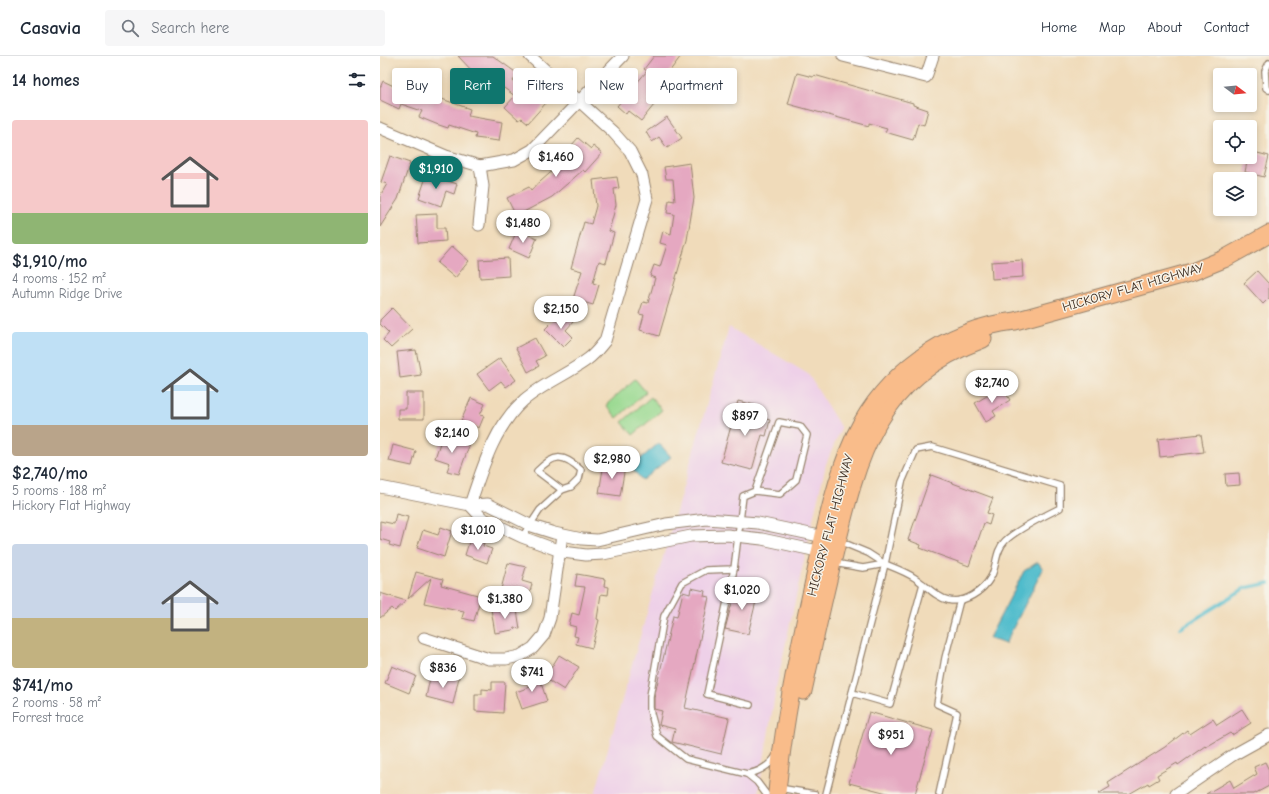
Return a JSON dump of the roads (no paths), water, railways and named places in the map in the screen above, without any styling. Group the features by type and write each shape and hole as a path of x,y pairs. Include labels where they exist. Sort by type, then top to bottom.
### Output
{"main road":[{"name":"HICKORY FLAT HIGHWAY","path":"774,792 781,748 829,549 861,456 876,424 893,400 913,379 941,359 976,342 997,334 1014,321 1192,272 1224,259 1269,234"},
{"name":"HICKORY FLAT HIGHWAY","path":"774,792 799,712 829,549"}],"street":[{"path":"470,505 482,468 498,434 510,417 524,400 589,358 605,341 647,199 642,175 630,151 613,132 530,56"},
{"path":"380,128 446,156 480,166 514,160 532,150 623,56"},
{"path":"843,56 926,77 933,56"},
{"path":"480,166 483,186 480,226"},
{"path":"380,487 470,505 488,504 530,525 562,535 597,540 666,524 694,520 740,521 829,549"},
{"path":"470,505 482,518 522,537 559,550 586,555 603,554 691,536 739,536 829,549"},
{"path":"424,638 489,659 506,659 520,656 533,648 544,635 550,618 562,535"},
{"path":"1176,794 1233,755 1269,735"}],"lane":[{"path":"1269,63 1265,71 1266,88 1269,90"},
{"path":"750,705 707,694 734,569 743,496 755,492 780,494 796,480 807,435 800,426 779,422 755,492"},
{"path":"826,794 885,564 902,482 916,450 932,447 1060,486 1060,508 1040,518 1005,541 995,559 991,577 977,594 960,600 948,600 934,593 915,578 885,564 868,554 829,549"},
{"path":"522,537 540,510 562,490 571,487 579,479 581,470 572,461 560,456 547,461 537,471 562,490"},
{"path":"829,549 863,568 885,564"},
{"path":"734,569 706,570 682,583 664,616 650,696 650,710 657,736 686,759 747,774 759,772 765,768 775,758 781,748"},
{"path":"852,693 890,704 923,584"},
{"path":"939,794 957,713 937,704 945,658 960,600"},
{"path":"747,774 774,792 815,794"}],"water":[{"path":"659,443 671,457 642,480 631,467"},
{"path":"1038,562 1043,569 1005,644 989,638 1024,571"}],"waterway":[{"path":"1181,628 1245,588 1269,583"}]}
